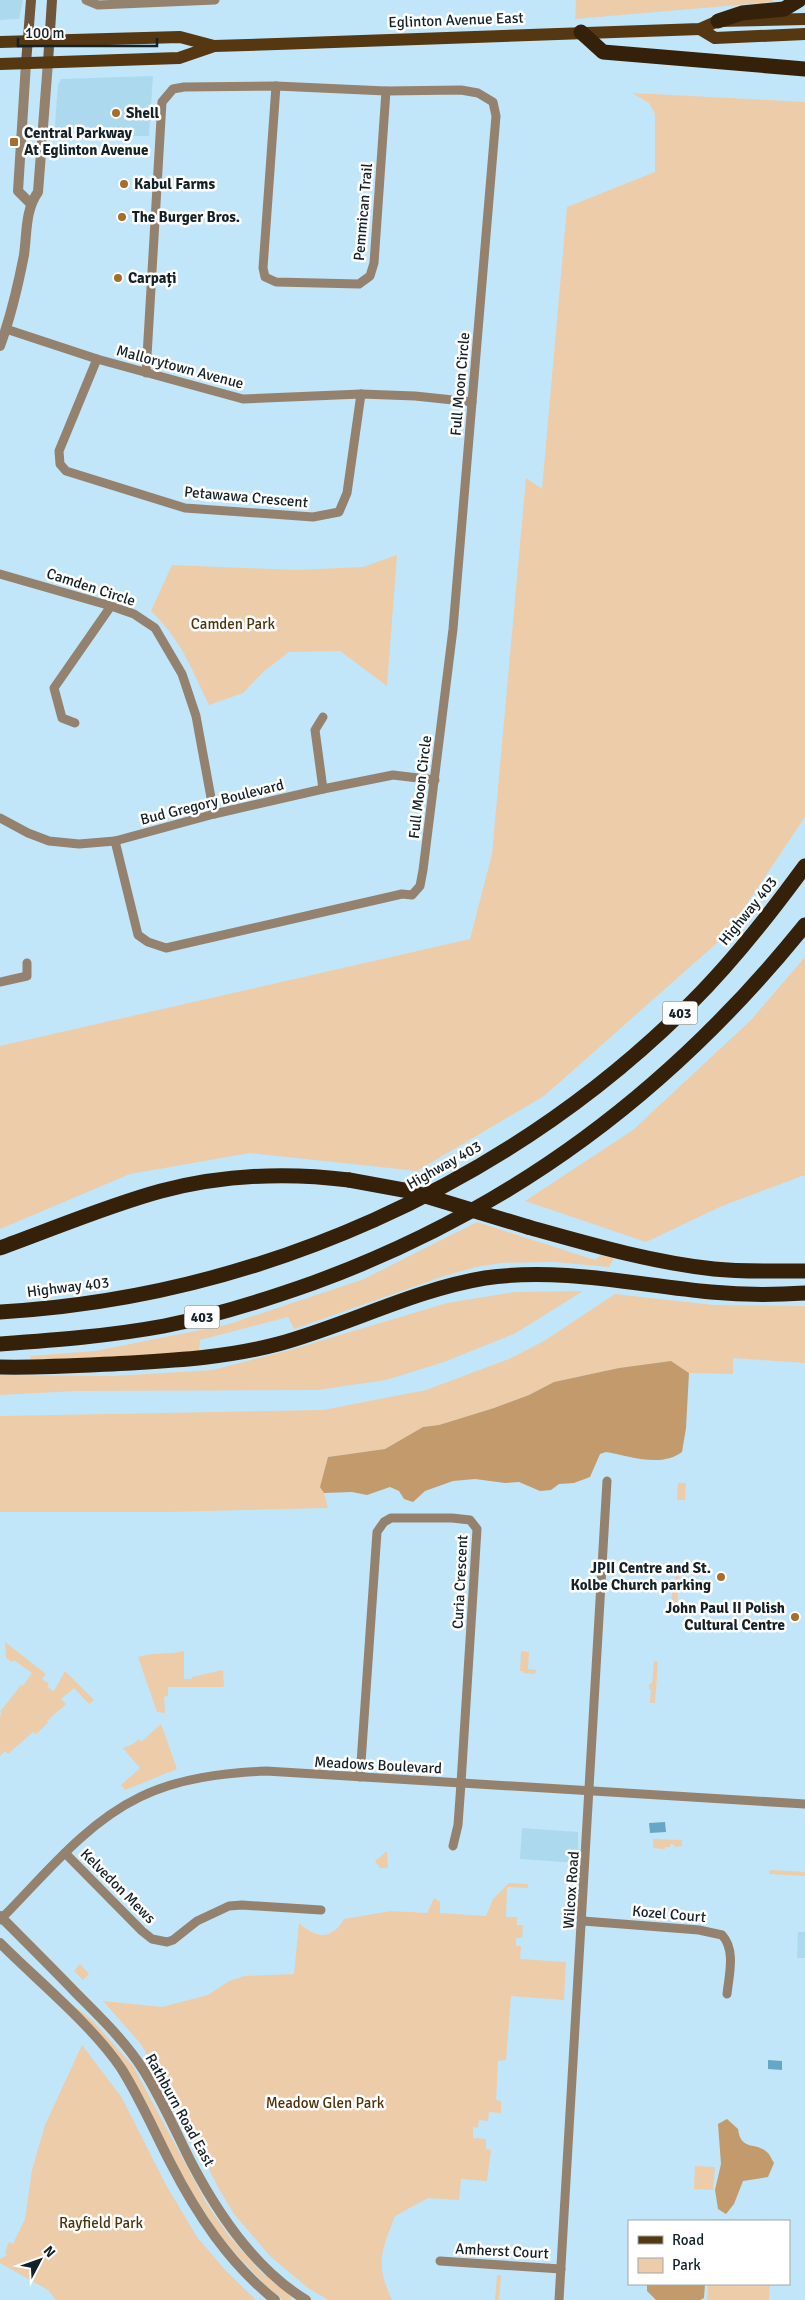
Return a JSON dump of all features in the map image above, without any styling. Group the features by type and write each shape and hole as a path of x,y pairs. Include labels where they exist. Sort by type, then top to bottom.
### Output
{"highway":[{"path":"718,21 742,13 784,9 799,0"},
{"path":"581,32 603,52 805,69"},
{"name":"Highway 403","path":"0,1312 109,1300 152,1292 242,1270 337,1236 391,1213 460,1177 569,1108 606,1079 666,1026 709,984 753,935 805,866"},
{"name":"403","path":"0,1344 117,1333 165,1326 212,1314 262,1300 346,1271 440,1228 550,1164 648,1088 718,1025 778,959 805,925"},
{"path":"0,1248 113,1206 177,1187 236,1178 310,1175 409,1191 528,1227 634,1255 679,1264 754,1271 805,1271"},
{"path":"0,1367 66,1368 210,1358 238,1354 280,1344 394,1304 449,1288 493,1278 564,1275 711,1292 767,1295 805,1293"}],"main road":[{"path":"26,63 31,0"},
{"path":"48,62 52,0"},
{"name":"Eglinton Avenue East","path":"0,42 180,37 214,46 700,29 718,21 805,19"},
{"name":"Eglinton Avenue East","path":"700,29 715,38 805,34"},
{"name":"Eglinton Avenue East","path":"0,64 180,58 214,46"}],"street":[{"path":"86,0 98,5 215,0"},
{"path":"0,346 6,329 23,256 30,203 38,192 48,62"},
{"path":"26,63 18,191 30,203"},
{"name":"Full Moon Circle","path":"115,841 138,935 148,942 166,948 402,894 412,895 420,886 424,870 453,629 496,116 492,102 478,94 461,90 386,90 276,86 184,87 173,89 162,102 146,373"},
{"name":"Pemmican Trail","path":"276,86 263,268 265,277 276,282 359,284 370,276 374,264 386,90"},
{"name":"Mallorytown Avenue","path":"6,329 97,359 243,399 361,394 415,396 472,402"},
{"name":"Petawawa Crescent","path":"97,359 60,450 60,464 66,471 184,508 313,517 339,512 347,494 361,394"},
{"name":"Camden Circle","path":"0,574 134,614 155,628 182,674 196,716 214,814"},
{"path":"75,723 62,718 54,688 111,606"},
{"path":"323,717 315,730 323,788"},
{"name":"Bud Gregory Boulevard","path":"0,818 28,833 49,841 79,844 115,841 214,814 323,788 393,775 435,780"},
{"path":"0,982 27,976 27,963"},
{"name":"Wilcox Road","path":"559,2300 583,1921 607,1481"},
{"name":"Curia Crescent","path":"360,1777 375,1538 381,1526 391,1518 452,1518 470,1520 477,1530 462,1783"},
{"name":"Meadows Boulevard","path":"1,1918 65,1853 98,1823 140,1797 183,1782 212,1775 266,1771 805,1804"},
{"path":"453,1846 458,1826 462,1783"},
{"name":"Kelvedon Mews","path":"65,1853 142,1931 152,1939 162,1942 173,1940 197,1921 229,1906 242,1905 321,1910"},
{"name":"Rathburn Road East","path":"1,1918 110,2027 130,2050 152,2085 192,2164 217,2208 256,2257 283,2284 306,2300"},
{"name":"Kozel Court","path":"583,1921 699,1930 722,1935 729,1945 730,1953 727,1994"},
{"name":"Rathburn Road East","path":"0,1943 96,2037 120,2068 147,2114 189,2197 205,2222 241,2269 275,2300"},
{"name":"Amherst Court","path":"440,2262 561,2269"}],"shaded area":[{"path":"0,0 23,0 19,19 0,20"},
{"path":"153,76 149,136 54,137 58,85 61,79"},
{"path":"671,1361 689,1373 686,1428 682,1452 674,1457 645,1460 606,1452 600,1454 590,1477 574,1483 559,1484 551,1490 540,1491 519,1482 505,1483 475,1479 453,1481 425,1491 413,1502 404,1499 399,1491 390,1487 367,1495 352,1492 324,1493 320,1487 328,1457 385,1449 423,1427 439,1425 494,1408 529,1395 554,1382 619,1368"},
{"path":"665,1822 666,1832 650,1833 649,1823"},
{"path":"522,1828 578,1832 578,1863 520,1859"},
{"path":"798,1932 805,1932 805,1958 797,1958"},
{"path":"768,2060 782,2061 782,2070 768,2069"},
{"path":"727,2119 738,2129 742,2141 763,2149 769,2154 774,2163 768,2177 743,2181 734,2204 726,2214 718,2209 715,2190 721,2164 718,2124"},
{"path":"647,2285 705,2285 704,2298 700,2300 656,2300 647,2291"}],"green space":[{"path":"576,0 773,0 773,2 575,19"},
{"path":"632,93 805,102 805,817 726,935 544,1096 417,1171 250,1153 130,1174 0,1229 0,1046 470,939 492,854 526,478 542,489 567,207 655,172 655,114 649,103"},
{"name":"Camden Park","path":"397,555 387,686 340,651 289,652 263,672 243,693 209,705 178,644 162,622 151,611 172,565 296,570 363,567"},
{"path":"805,957 805,1175 722,1206 646,1242 525,1201 633,1130 751,1020"},
{"path":"477,1222 595,1260 602,1254 614,1258 609,1267 554,1262 501,1263 476,1267 444,1276 294,1329 288,1317 200,1340 199,1352 148,1357 31,1360 30,1356 95,1351 226,1325 364,1279"},
{"path":"583,1291 514,1334 444,1362 386,1380 317,1390 76,1391 0,1395 0,1375 113,1376 213,1370 290,1350 447,1303 515,1292"},
{"path":"615,1294 713,1305 805,1306 805,1363 733,1358 733,1374 689,1373 671,1361 619,1368 554,1382 529,1395 494,1408 439,1425 423,1427 385,1449 328,1457 321,1487 328,1508 168,1512 0,1512 0,1416 323,1410 426,1390 509,1359 544,1341"},
{"path":"678,1483 686,1483 685,1500 677,1500"},
{"path":"676,1576 679,1576 677,1609 670,1605"},
{"path":"5,1642 46,1674 42,1679 49,1684 47,1687 54,1691 65,1671 94,1700 89,1704 74,1688 61,1699 66,1704 47,1721 48,1723 36,1734 33,1732 8,1754 5,1751 0,1756 0,1716 2,1713 0,1712 32,1673 14,1660 12,1662 6,1658"},
{"path":"184,1651 184,1679 191,1679 192,1677 223,1670 224,1687 168,1687 168,1696 164,1697 165,1713 157,1712 138,1657"},
{"path":"521,1651 529,1652 528,1669 536,1670 535,1674 520,1671"},
{"path":"654,1661 658,1662 655,1703 650,1703 651,1690 649,1689 649,1684 652,1683"},
{"path":"161,1724 177,1769 125,1790 121,1785 140,1768 123,1748 139,1739 141,1742"},
{"path":"653,1839 682,1840 682,1846 676,1847 671,1843 670,1847 665,1847 665,1849 653,1848"},
{"path":"387,1851 388,1868 380,1868 375,1861"},
{"path":"770,1870 805,1872 805,1876 769,1874"},
{"name":"Meadow Glen Park","path":"509,1883 528,1884 528,1888 507,1887 506,1917 517,1917 517,1925 523,1925 522,1938 516,1938 516,1946 521,1946 520,1959 566,1962 564,2000 511,1996 506,2060 498,2061 496,2100 501,2101 501,2113 489,2112 488,2121 479,2120 478,2128 473,2127 473,2138 486,2139 486,2149 491,2150 487,2181 461,2179 459,2200 428,2198 395,2216 383,2249 382,2258 383,2276 392,2300 328,2300 308,2288 270,2256 234,2214 219,2189 167,2087 140,2043 103,2001 162,2007 208,1995 229,1981 245,1976 294,1974 299,1923 311,1932 323,1935 329,1934 344,1919 391,1911 427,1913 434,1898 440,1902 440,1913 486,1916 493,1899"},
{"path":"80,1964 89,1974 83,1980 74,1971"},
{"path":"70,2003 93,2021 133,2066 207,2204 229,2236 261,2272 292,2297 290,2300 283,2300 264,2284 223,2240 189,2188 134,2085"},
{"name":"Rayfield Park","path":"82,2045 122,2098 166,2185 197,2237 226,2271 256,2300 56,2300 48,2290 0,2263 0,2259 7,2255 5,2252 9,2242 13,2244 25,2219 32,2170 45,2125"},
{"path":"695,2166 715,2167 713,2190 694,2189"},
{"path":"712,2219 775,2220 712,2220"},
{"path":"497,2275 501,2275 499,2300 495,2300"},
{"path":"708,2285 770,2285 769,2300 707,2300"}],"place":[{"name":"Shell","path":"116,113"},
{"name":"Central Parkway At Eglinton Avenue","path":"14,142"},
{"name":"Kabul Farms","path":"124,184"},
{"name":"The Burger Bros.","path":"122,217"},
{"name":"Carpați","path":"118,278"},
{"name":"JPII Centre and St. Kolbe Church parking","path":"721,1577"},
{"name":"John Paul II Polish Cultural Centre","path":"795,1617"}]}
